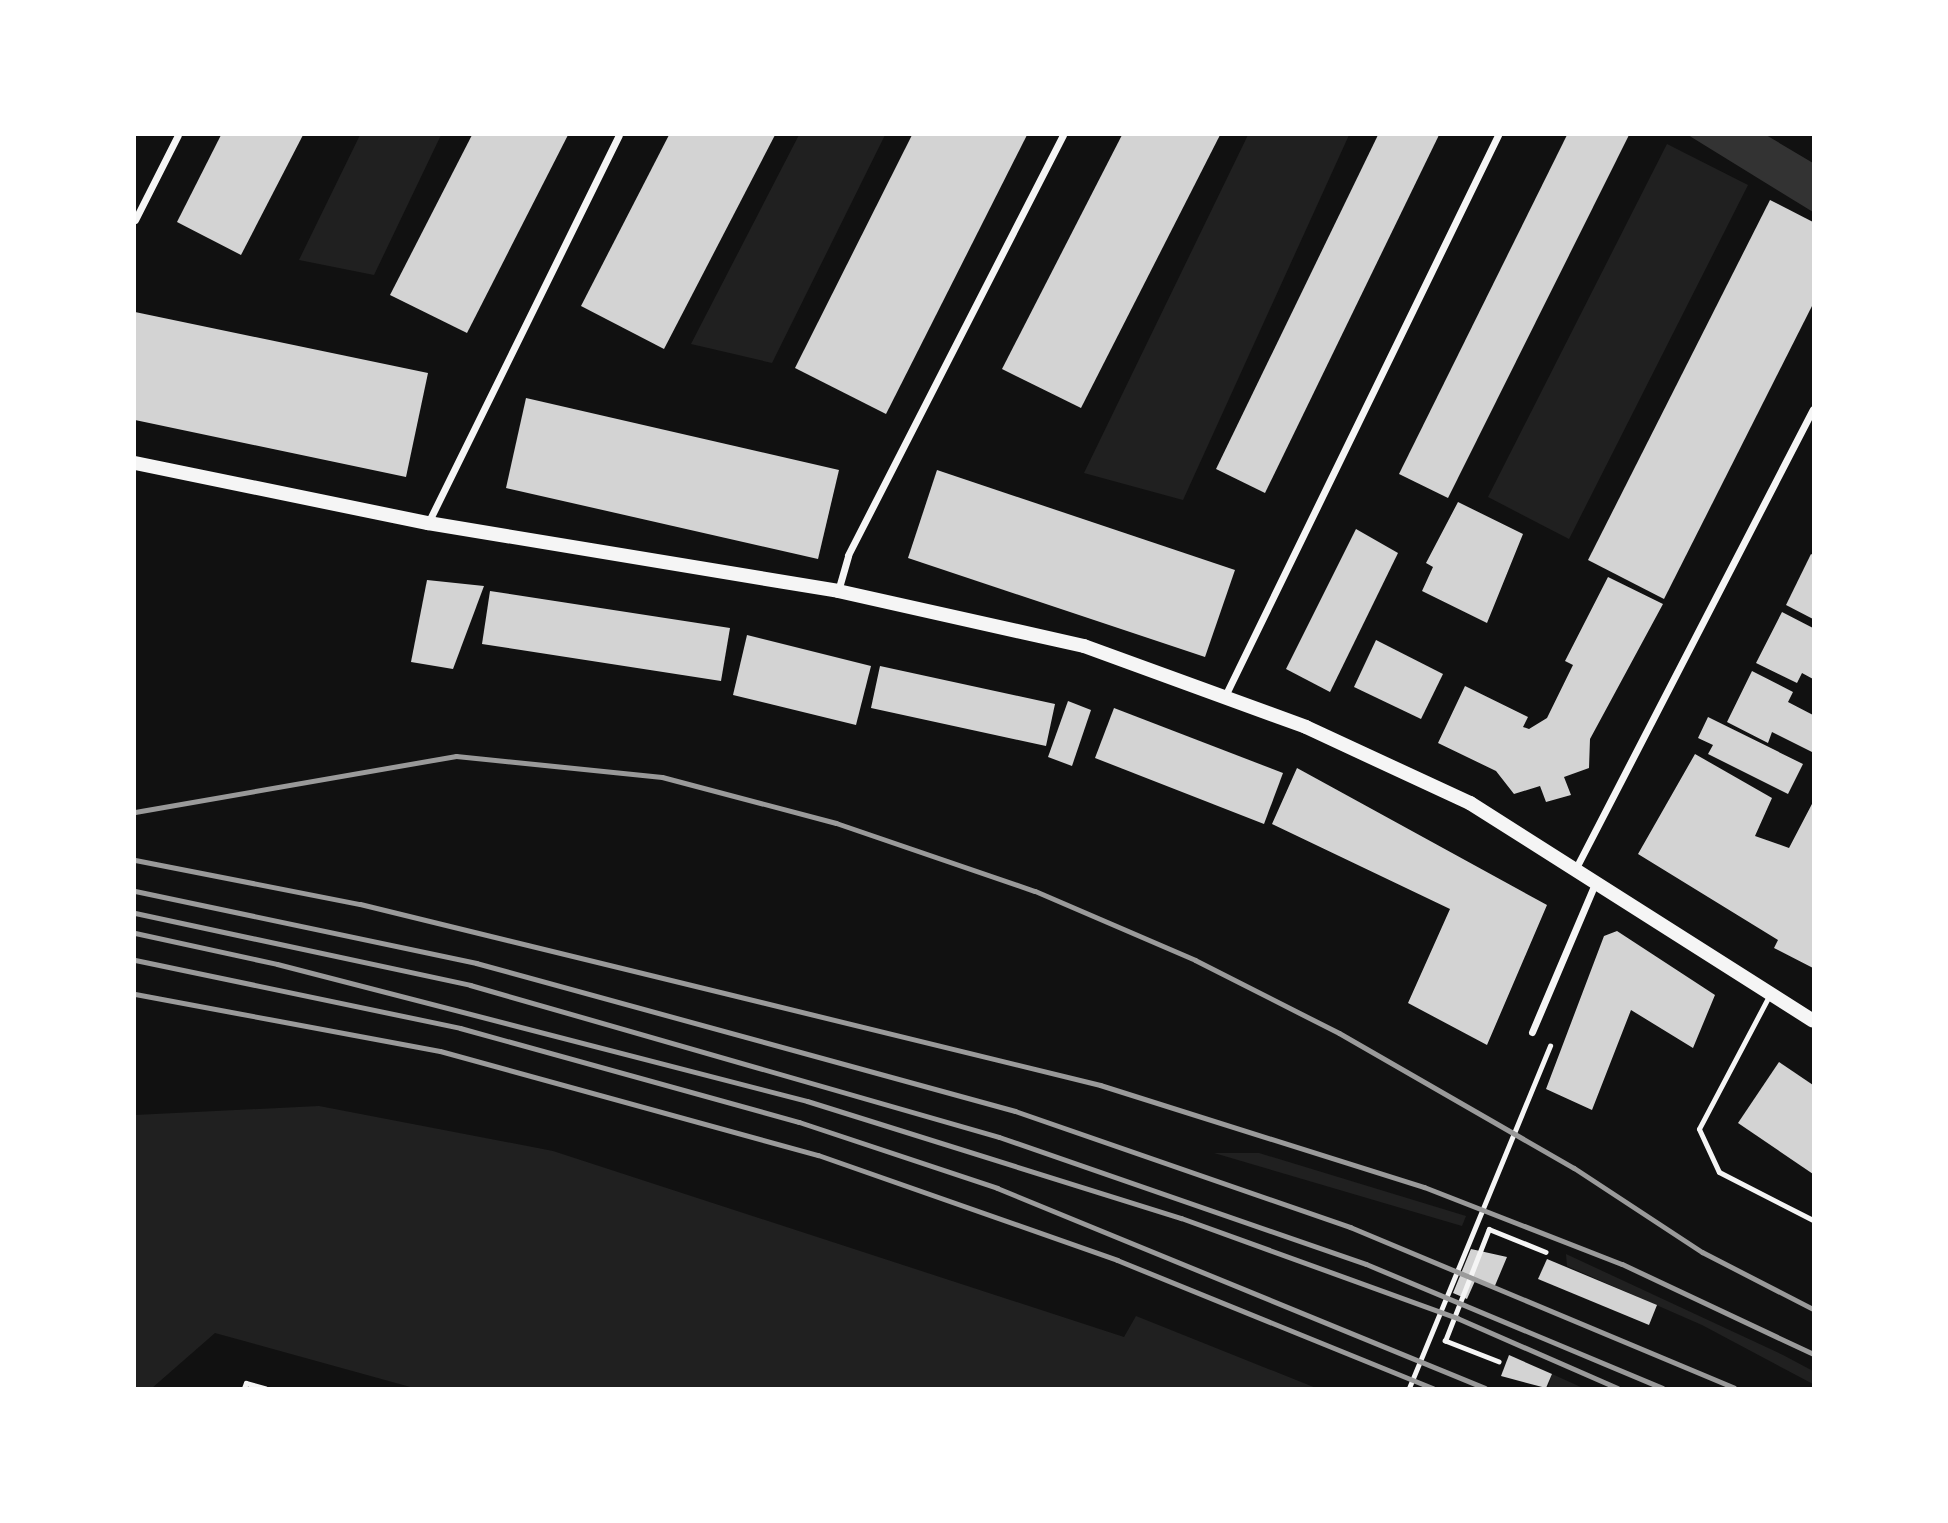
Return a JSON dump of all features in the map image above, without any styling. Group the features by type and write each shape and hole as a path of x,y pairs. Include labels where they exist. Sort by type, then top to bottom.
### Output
{"main road":[{"path":"135,463 428,523 838,592 1084,646 1225,696 1407,772 1577,866 1596,881 1813,1021"}],"street":[{"path":"135,220 178,135"},
{"path":"428,523 619,135"},
{"path":"838,592 848,555 1063,135"},
{"path":"1225,696 1499,135"},
{"path":"1577,866 1813,409"},
{"path":"1532,1032 1596,881"}],"lane":[{"path":"1770,993 1699,1129 1719,1172 1813,1220"}],"path":[{"path":"1409,1388 1541,1070"},
{"path":"1499,1362 1445,1341 1489,1229 1546,1252"},
{"path":"1461,1265 1473,1271"},
{"path":"244,1388 246,1383 265,1388"}],"shaded area":[{"path":"360,135 441,135 374,275 299,260"},
{"path":"799,135 885,135 772,363 691,344"},
{"path":"1248,135 1349,135 1183,500 1084,473"},
{"path":"1688,135 1766,135 1813,163 1813,212"},
{"path":"1667,144 1748,185 1569,539 1488,497"},
{"path":"319,1106 553,1151 1124,1337 1136,1316 1316,1388 414,1388 215,1333 152,1388 135,1388 135,1115"},
{"path":"1214,1153 1259,1153 1466,1216 1462,1226"},
{"path":"1566,1254 1783,1355 1813,1371 1813,1384 1702,1325 1567,1266"},
{"path":"1552,1374 1583,1388 1548,1388"}],"building":[{"path":"221,135 303,135 241,255 177,222"},
{"path":"472,135 568,135 467,333 390,295"},
{"path":"669,135 775,135 664,349 581,306"},
{"path":"912,135 1027,135 886,414 795,368"},
{"path":"1122,135 1220,135 1081,408 1002,369"},
{"path":"1378,135 1439,135 1265,493 1216,469"},
{"path":"1567,135 1629,135 1448,498 1399,474"},
{"path":"1770,200 1813,222 1813,304 1664,599 1588,560"},
{"path":"135,312 428,373 406,477 135,420"},
{"path":"526,398 839,470 818,559 506,488"},
{"path":"937,470 1235,570 1205,657 908,558"},
{"path":"1458,502 1523,534 1487,623 1422,591 1433,567 1426,563"},
{"path":"1356,529 1398,553 1330,692 1286,669"},
{"path":"1811,554 1813,555 1813,619 1786,605"},
{"path":"1608,577 1663,604 1590,739 1589,768 1564,777 1571,795 1546,802 1540,786 1514,794 1496,771 1438,743 1465,686 1528,717 1523,727 1529,729 1547,718 1573,665 1565,661"},
{"path":"427,580 484,586 453,669 411,662"},
{"path":"490,591 730,628 721,681 482,644"},
{"path":"1782,612 1813,628 1813,679 1802,673 1797,683 1756,663"},
{"path":"747,635 871,666 856,725 733,695"},
{"path":"1376,640 1443,674 1421,719 1354,687"},
{"path":"880,666 1055,704 1046,746 871,708"},
{"path":"1752,671 1793,692 1788,702 1813,715 1812,752 1772,732 1768,743 1727,722"},
{"path":"1068,701 1091,710 1072,766 1048,757"},
{"path":"1114,708 1283,773 1264,824 1095,758"},
{"path":"1708,717 1803,764 1788,794 1708,754 1713,745 1698,738"},
{"path":"1695,754 1772,798 1755,836 1789,848 1813,802 1813,968 1774,948 1778,940 1638,854"},
{"path":"1297,768 1547,905 1487,1045 1408,1003 1450,909 1272,824"},
{"path":"1617,931 1715,995 1693,1048 1631,1010 1592,1110 1546,1089 1604,936"},
{"path":"1779,1062 1813,1085 1813,1174 1738,1123"},
{"path":"1471,1249 1507,1257 1494,1288 1475,1281 1467,1299 1453,1293"},
{"path":"1547,1259 1657,1305 1649,1325 1538,1279"},
{"path":"1509,1355 1552,1374 1546,1388 1501,1376"}],"railway":[{"path":"135,812 456,756 662,777 836,823 1035,891 1195,960 1339,1033 1574,1168 1702,1252 1813,1309"},
{"path":"135,860 360,904 1100,1085 1424,1187 1622,1264 1813,1354"},
{"path":"135,891 476,963 1015,1111 1350,1227 1734,1388"},
{"path":"135,913 470,985 999,1137 1366,1264 1662,1388"},
{"path":"135,933 277,964 807,1101 1181,1218 1457,1318 1617,1388"},
{"path":"135,960 460,1028 799,1122 997,1188 1485,1388"},
{"path":"135,994 440,1051 818,1155 1117,1260 1433,1388"}]}
